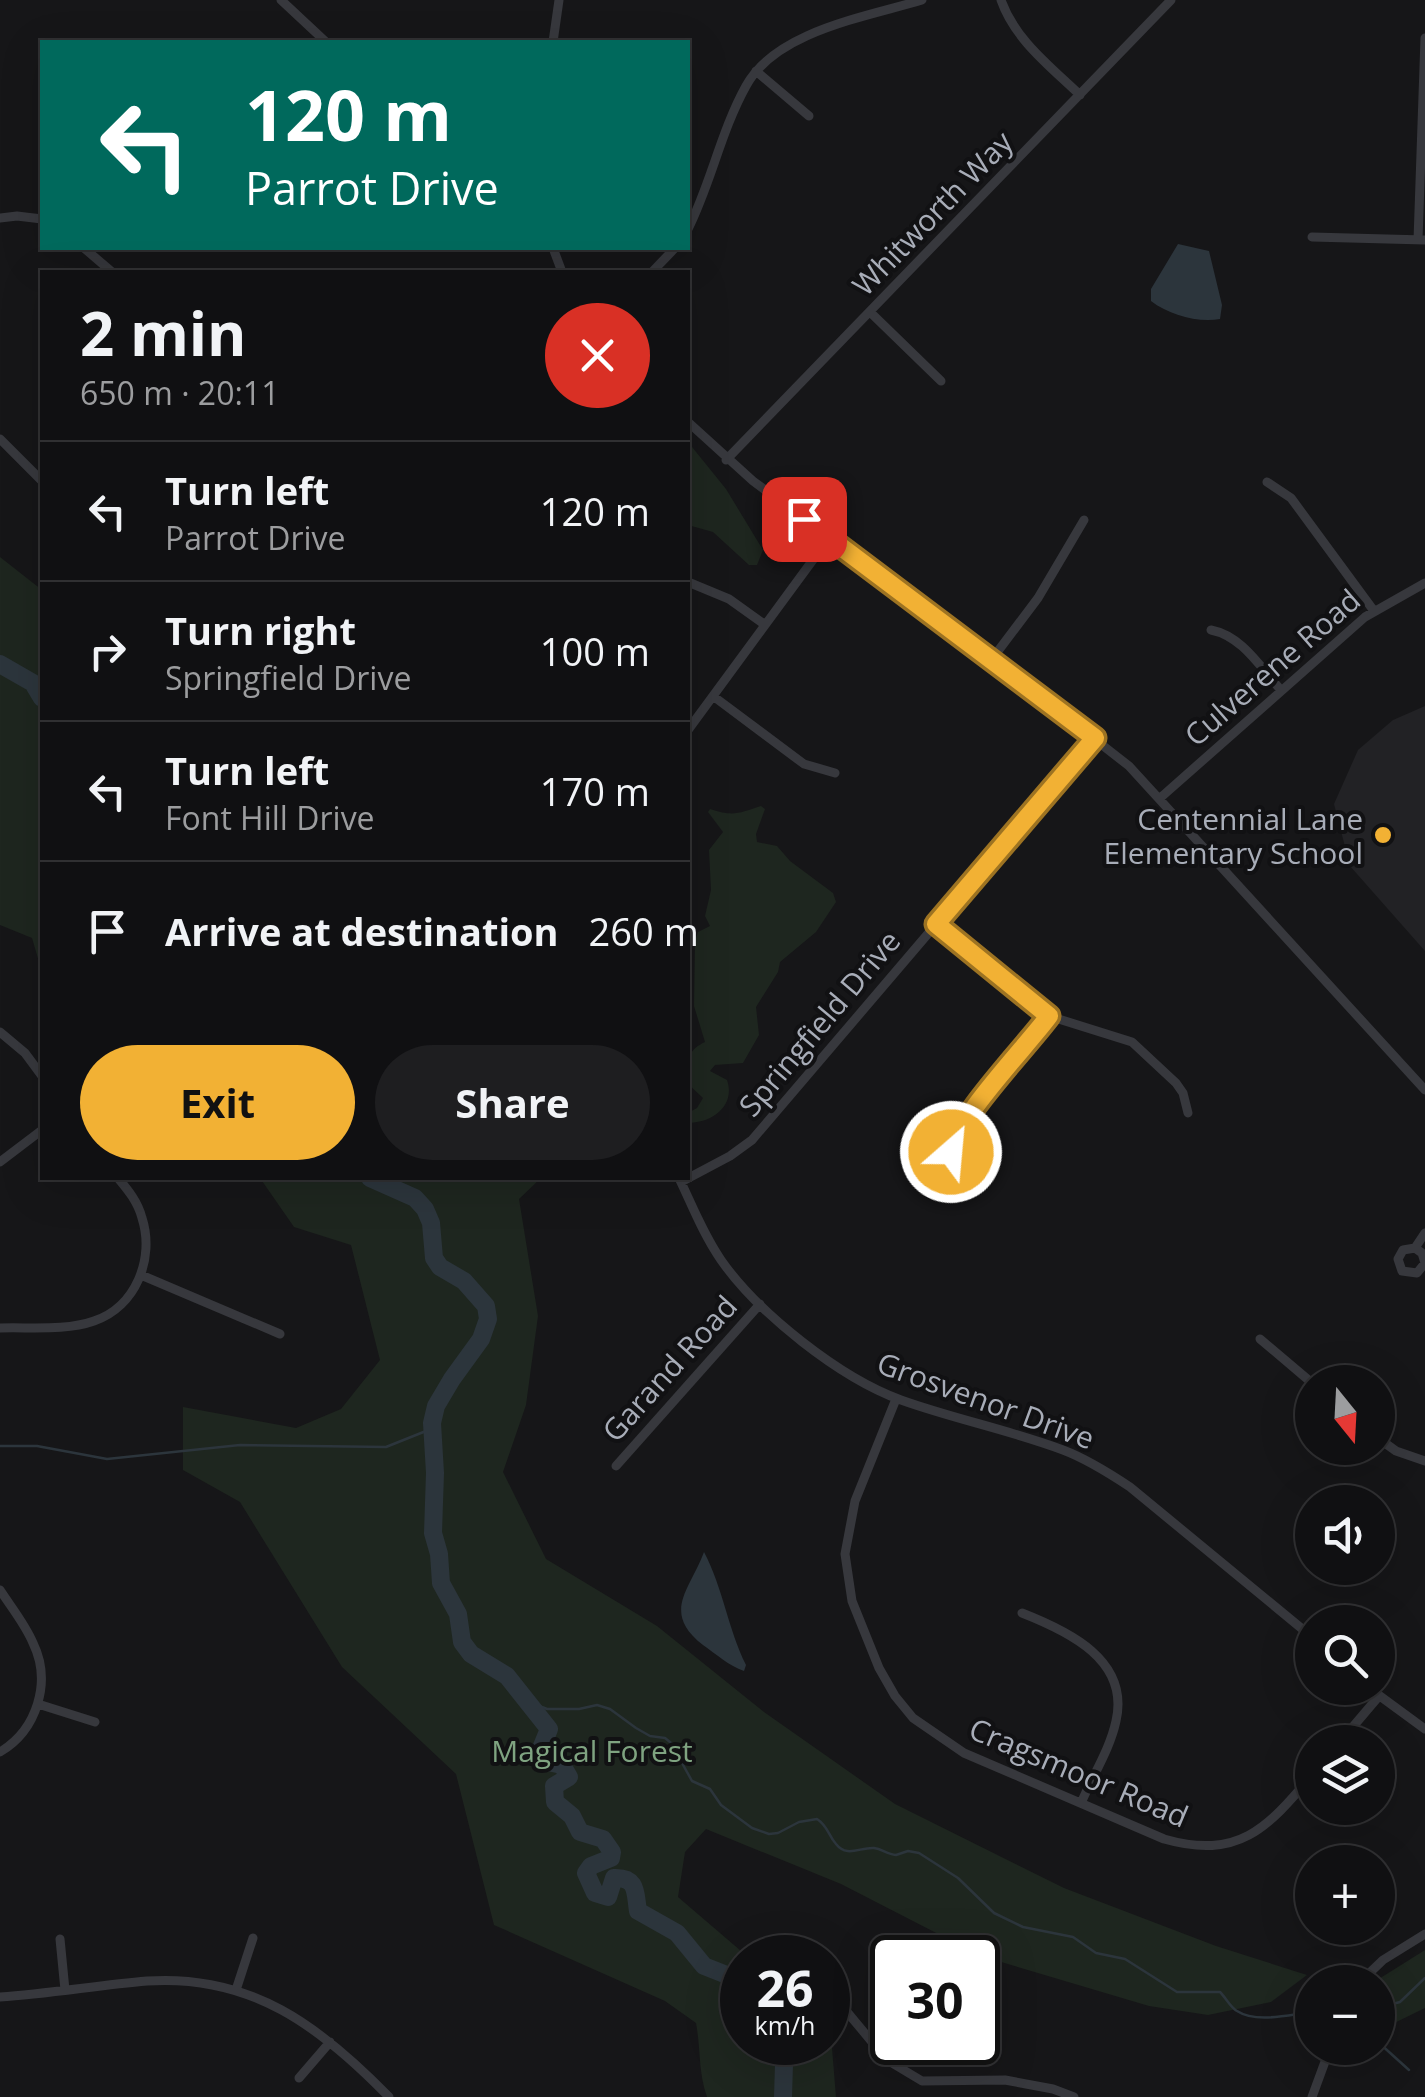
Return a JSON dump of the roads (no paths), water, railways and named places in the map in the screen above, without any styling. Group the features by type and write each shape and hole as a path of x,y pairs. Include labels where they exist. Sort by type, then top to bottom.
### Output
{"street":[{"path":"281,0 324,40"},
{"path":"553,40 559,0"},
{"path":"690,224 738,103 756,71 800,39 922,0"},
{"path":"1001,0 1013,28 1080,96"},
{"name":"Whitworth Way","path":"726,460 1172,0"},
{"path":"1312,237 1422,240 1425,38"},
{"path":"756,71 810,116"},
{"path":"0,218 40,219"},
{"path":"86,250 110,270"},
{"path":"654,270 673,250"},
{"path":"870,312 941,380"},
{"path":"690,424 726,460 1128,766 1425,1090"},
{"path":"0,439 40,479"},
{"path":"1267,482 1291,498 1374,611"},
{"path":"992,659 1038,598 1084,520"},
{"path":"690,727 829,538"},
{"name":"Culverene Road","path":"1159,800 1374,611 1425,582"},
{"path":"690,583 729,599 764,624"},
{"path":"1211,630 1231,636 1280,690"},
{"path":"713,696 804,764 835,773"},
{"name":"Springfield Drive","path":"690,1175 730,1156 752,1140 1095,738"},
{"path":"936,924 1049,1016 1132,1042 1176,1083 1188,1113"},
{"path":"951,1172 956,1132 1049,1016"},
{"path":"0,1032 25,1053 40,1073"},
{"path":"0,1162 40,1132"},
{"path":"0,1328 95,1321 127,1298 141,1275 147,1248 143,1218 119,1180"},
{"name":"Grosvenor Drive","path":"680,1180 719,1257 760,1304 826,1360 896,1399 1063,1450 1104,1471 1130,1487 1295,1624"},
{"path":"1415,1248 1425,1233"},
{"path":"141,1275 280,1334"},
{"name":"Garand Road","path":"616,1466 760,1304"},
{"path":"1260,1339 1295,1369"},
{"name":"Cragsmoor Road","path":"896,1399 856,1501 845,1554 852,1601 874,1655 895,1696 913,1718 964,1753 1186,1845 1225,1845 1262,1830 1295,1794"},
{"path":"1395,1450 1425,1461"},
{"path":"0,1590 38,1655 41,1689 22,1736 0,1752"},
{"path":"1022,1612 1089,1646 1111,1676 1118,1715 1082,1801"},
{"path":"38,1704 96,1722"},
{"path":"1354,1725 1371,1705"},
{"path":"1392,1705 1425,1729"},
{"path":"1378,1965 1425,1934"},
{"path":"236,1990 252,1938"},
{"path":"60,1939 66,1990"},
{"path":"0,1997 169,1980 236,1990 294,2015 330,2042 389,2097"},
{"path":"850,2015 888,2060 922,2081 1005,2080 1074,2097"},
{"path":"299,2078 330,2042"},
{"path":"1315,2094 1324,2065"}],"waterway":[{"path":"0,664 33,683 40,695"},
{"path":"374,1180 415,1198 425,1209 431,1223 434,1258 440,1267 464,1281 486,1306 488,1319 481,1339 436,1406 432,1423 433,1533 441,1583 458,1614 462,1642 471,1654 507,1676 549,1729 538,1756 562,1765 569,1777 554,1786 555,1802 572,1816 580,1832 603,1839 612,1852 611,1858 591,1866 586,1873 595,1893 608,1897 614,1878 627,1880 634,1887 638,1911 677,1933 704,1966 720,1972"},
{"path":"0,1446 37,1446 107,1459 240,1445 386,1447 431,1429"},
{"path":"524,1700 547,1709 597,1705 610,1709 650,1736 665,1738 681,1751 682,1763 692,1781 710,1789 721,1805 752,1828 778,1833 799,1822 817,1819 845,1850 874,1848 896,1855 919,1853 958,1878 994,1913 1023,1927 1073,1937 1096,1953 1125,1959 1177,1992 1220,1992 1235,2010 1245,2015 1295,2014"},
{"path":"1395,2003 1425,1978"},
{"path":"1395,2057 1409,2070"},
{"path":"783,2097 784,2065"}],"place":[{"name":"Centennial Lane Elementary School","path":"1383,835"}],"park label":[{"name":"Magical Forest","path":"592,1750"}]}
